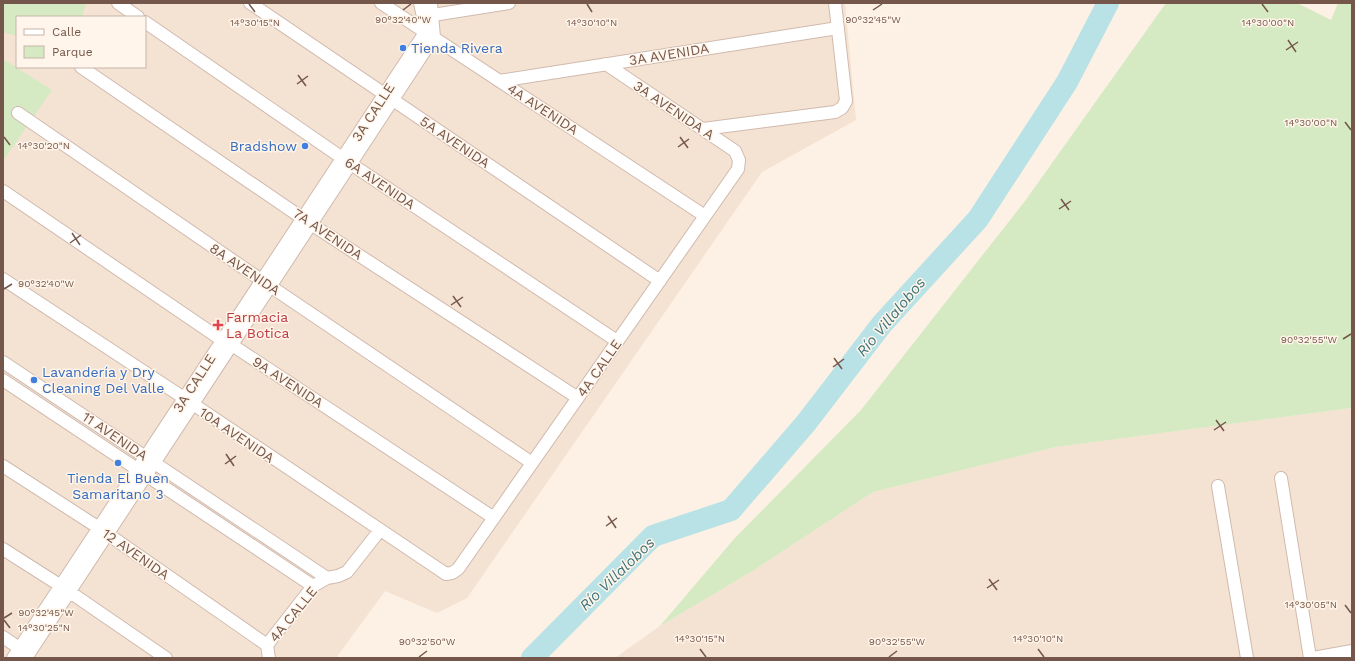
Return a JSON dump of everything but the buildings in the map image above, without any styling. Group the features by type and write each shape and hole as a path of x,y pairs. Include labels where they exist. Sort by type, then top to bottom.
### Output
{"street":[{"path":"118,3 137,16"},
{"name":"5A AVENIDA","path":"250,3 660,280"},
{"name":"4A AVENIDA","path":"381,3 705,216"},
{"path":"420,3 428,15"},
{"path":"430,34 428,15 431,3"},
{"path":"428,15 509,3"},
{"path":"703,129 835,112 842,108 846,101 835,3"},
{"name":"6A AVENIDA","path":"146,23 347,160 618,341"},
{"name":"3A AVENIDA","path":"500,81 838,28"},
{"name":"3A CALLE","path":"24,655 65,589 430,34"},
{"name":"3A AVENIDA A","path":"606,64 735,151 739,160"},
{"name":"7A AVENIDA","path":"82,68 307,221 578,398"},
{"name":"8A AVENIDA","path":"18,113 532,463"},
{"name":"4A CALLE","path":"452,574 458,569 738,169 739,160"},
{"name":"9A AVENIDA","path":"3,191 227,342 494,518"},
{"name":"10A AVENIDA","path":"3,279 446,574 452,574"},
{"name":"11 AVENIDA","path":"3,362 327,578"},
{"name":"11 AVENIDA","path":"3,380 313,586"},
{"name":"12 AVENIDA","path":"3,466 103,531 267,645"},
{"path":"1281,478 1310,658"},
{"path":"1218,486 1247,658"},
{"name":"4A CALLE","path":"269,658 267,645 313,586 327,578 338,576 347,572 380,530"},
{"path":"3,549 65,589 166,658"},
{"path":"3,637 24,655"},
{"path":"1313,658 1352,651"}],"shaded area":[{"path":"3,3 845,3 856,120 762,172 467,598 437,613 385,591 336,658 3,658"},
{"path":"1352,408 1352,658 615,658 660,626 751,572 873,492 1056,447"}],"green space":[{"path":"3,3 86,3 82,16 16,16 16,36 3,32"},
{"path":"1166,3 1297,3 1331,20 1338,3 1352,3 1352,408 1056,447 873,492 751,572 660,626 734,539 861,410 1025,201"},
{"path":"3,59 52,90 3,161"}],"waterway":[{"name":"Río Villalobos","path":"532,658 653,536 731,510 806,423 882,324 978,219 1067,82 1108,3"}],"place":[{"name":"Tienda Rivera","path":"403,48"},
{"name":"Bradshow","path":"305,146"},
{"name":"Farmacia La Botica","path":"218,325"},
{"name":"Lavandería y Dry Cleaning Del Valle","path":"34,380"},
{"name":"Tienda El Buen Samaritano 3","path":"118,463"}]}
